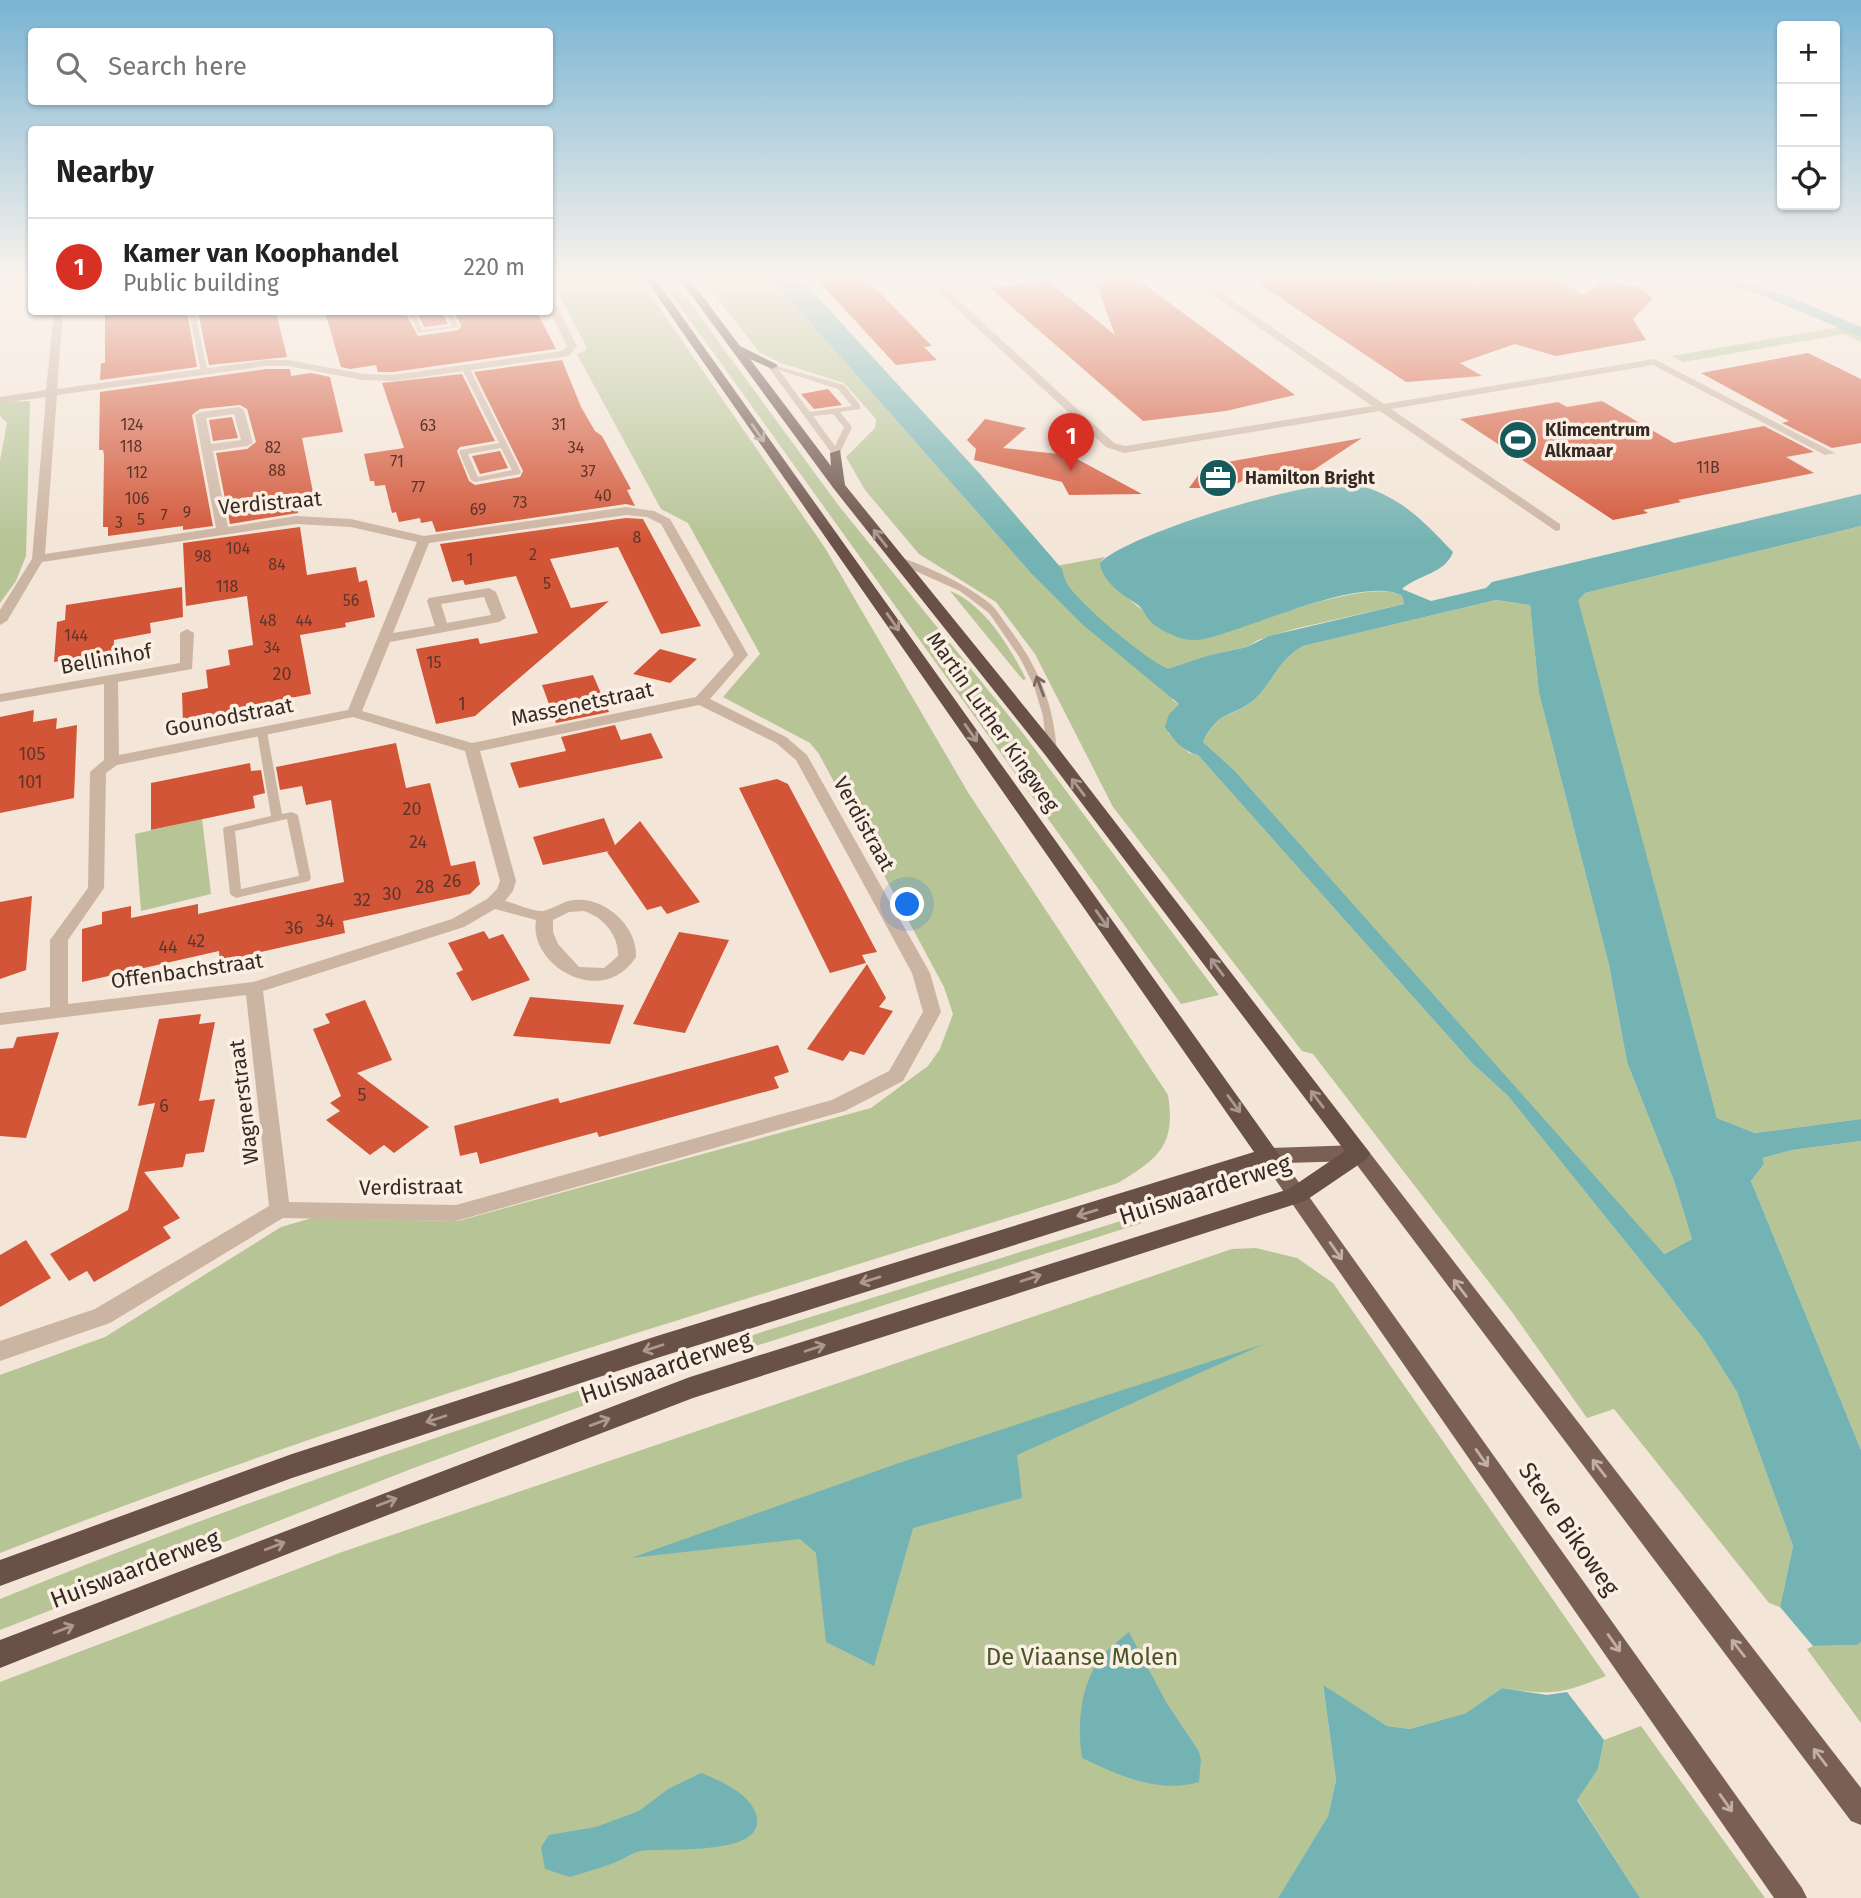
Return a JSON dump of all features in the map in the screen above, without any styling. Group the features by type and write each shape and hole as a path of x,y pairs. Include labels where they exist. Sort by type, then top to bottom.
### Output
{"highway":[{"name":"Martin Luther Kingweg","path":"711,366 1269,1156"},
{"name":"Martin Luther Kingweg","path":"750,366 896,559 1052,752 1359,1153"},
{"path":"836,453 839,485"},
{"name":"Huiswaarderweg","path":"0,1654 349,1517 690,1388 1297,1195 1359,1153"},
{"name":"Huiswaarderweg","path":"0,1573 305,1461 670,1342 1269,1156"}],"main road":[{"name":"Huiswaarderweg","path":"1269,1156 1359,1153"},
{"path":"1359,1153 1861,1811"},
{"name":"Martin Luther Kingweg","path":"1269,1156 1297,1195"},
{"name":"Steve Bikoweg","path":"1297,1195 1792,1898"}],"street":[{"path":"0,621 38,559 53,366"},
{"path":"0,400 256,366"},
{"path":"293,366 363,377 393,378 489,366"},
{"path":"1025,366 1116,448 1131,449 1636,366"},
{"path":"1319,366 1556,527"},
{"path":"1665,366 1829,453"},
{"path":"209,448 247,443 239,410 200,415 209,448 222,530"},
{"name":"Verdistraat","path":"38,559 222,530 320,519 351,523 424,540 626,511 660,517 666,523 741,654 701,700 781,740 802,758 921,973 932,1012 896,1076 838,1106 456,1213 280,1210"},
{"path":"424,540 354,713 472,748 508,881 505,891 493,903 545,917 558,908 574,904 598,908 609,915 626,940 627,957 612,971 595,975 573,971 543,935 541,927 545,917"},
{"path":"384,639 499,618 489,592 434,601 442,628"},
{"name":"Bellinihof","path":"0,698 187,666 187,634"},
{"path":"59,1012 59,940 96,888 99,772 112,761 111,679"},
{"name":"Massenetstraat","path":"472,748 701,700"},
{"name":"Gounodstraat","path":"112,761 354,713"},
{"name":"Offenbachstraat","path":"0,1019 254,988 458,923 493,903"},
{"name":"Wagnerstraat","path":"254,988 280,1210"},
{"path":"0,1351 102,1316 280,1210"}],"lane":[{"path":"204,366 205,372"},
{"path":"772,366 836,453 848,427 835,411"},
{"path":"772,366 841,387 857,407 807,415"},
{"path":"466,369 504,445 517,472 475,480 463,452 504,445"},
{"path":"896,559 938,577 985,604 1026,656 1038,679 1050,714 1052,752"},
{"path":"262,732 277,819"},
{"path":"292,815 305,878 236,894 229,829 277,819 292,815"}],"green space":[{"path":"583,366 699,366 825,548 969,794 1168,1095 1169,1126 1167,1138 1161,1148 1144,1166 1118,1183 416,1404 276,1451 0,1553 0,1375 105,1337 281,1227 312,1218 458,1221 871,1108 928,1066 940,1049 953,1014 944,987 819,754 810,743 723,697 760,654 688,523 661,509"},
{"path":"723,366 736,366 839,506 1022,732 1219,995 1181,1004"},
{"path":"789,366 848,366 1029,571 1105,557 1100,563 1120,591 1131,601 1155,618 1200,639 1304,606 1363,592 1386,591 1402,596 1404,604 1294,629 1258,640 1247,647 1210,655 1172,700 1179,704 1169,714 1168,733 1189,753 1198,755 1472,1063 1508,1096 1703,1338 1737,1392 1793,1546 1780,1607 1769,1603 1614,1409 1587,1418 1512,1312 1313,1054 1302,1051 1113,807 1035,654 996,602 919,554 865,490 846,457 875,428 876,419 844,383"},
{"path":"30,401 26,556 16,581 0,603 0,461 7,423 0,416 0,402"},
{"path":"1861,526 1861,1119 1755,1133 1717,1118 1577,600 1585,593"},
{"path":"950,591 985,616 1004,641 1026,679 1023,680"},
{"path":"1496,600 1530,605 1539,693 1609,965 1627,1062 1674,1181 1692,1239 1663,1254 1234,770 1203,742 1221,719 1256,698 1282,663 1303,646"},
{"path":"202,819 211,894 141,911 135,834"},
{"path":"1861,1141 1861,1450 1751,1181 1764,1164 1763,1158 1792,1150"},
{"path":"1137,1216 1142,1223 680,1370 411,1469 0,1630 0,1599 280,1492 564,1395"},
{"name":"De Viaanse Molen","path":"1256,1248 1297,1258 1333,1283 1606,1676 1555,1692 1502,1688 1466,1713 1410,1729 1387,1726 1323,1686 1336,1780 1328,1816 1278,1898 0,1898 0,1682 342,1552 1232,1249"},
{"path":"1861,1642 1861,1723 1807,1649 1813,1646 1856,1645"},
{"path":"1641,1726 1765,1898 1640,1898 1577,1799 1598,1769 1604,1740"}],"water":[{"path":"848,366 880,366 980,474 1062,569 1067,584 1075,594 1129,643 1168,669 1210,655 1247,647 1269,636 1404,604 1402,596 1388,591 1368,591 1321,601 1218,635 1191,640 1171,635 1154,625 1140,607 1109,582 1102,570 1100,563 1146,537 1267,497 1337,484 1358,485 1399,503 1421,520 1453,552 1444,565 1402,589 1431,601 1486,588 1492,582 1861,494 1861,526 1585,593 1578,600 1717,1118 1755,1133 1861,1119 1861,1141 1792,1150 1763,1158 1764,1164 1751,1181 1861,1450 1861,1642 1857,1645 1813,1646 1780,1607 1793,1546 1737,1392 1703,1338 1508,1096 1472,1063 1198,755 1183,748 1171,736 1165,727 1169,714 1179,704 1083,625 1029,571","holes":["1496,600 1530,605 1539,693 1609,965 1627,1062 1674,1181 1692,1239 1664,1254 1234,770 1203,742 1221,719 1256,698 1282,663 1303,646"]},
{"path":"1264,1344 1017,1455 1022,1498 913,1528 874,1666 826,1642 816,1553 800,1539 631,1558 899,1463"},
{"path":"1129,1632 1166,1702 1198,1750 1201,1759 1199,1782 1169,1786 1139,1781 1082,1758 1080,1720 1088,1680 1104,1654"},
{"path":"1323,1685 1387,1726 1410,1729 1466,1713 1502,1688 1547,1695 1567,1692 1604,1740 1598,1769 1577,1800 1640,1898 1278,1898 1328,1816 1336,1780"},
{"path":"701,1773 741,1794 752,1807 756,1814 756,1828 747,1838 712,1848 638,1852 570,1877 545,1869 541,1847 549,1835 596,1827 639,1811 668,1789"}],"building":[{"path":"101,366 197,367 100,380"},
{"path":"341,366 372,366 350,369"},
{"path":"376,366 439,366 393,372 378,372"},
{"path":"521,366 564,366 581,407 595,431 602,436 631,489 627,490 635,506 626,504 436,532 432,521 421,523 420,518 399,522 396,512 392,513 385,485 375,486 374,481 370,481 364,454 404,448 382,383 462,374 495,441 460,447 457,451 469,481 475,485 520,477 523,471 474,372"},
{"path":"1079,366 1255,366 1295,395 1226,411 1143,421"},
{"path":"1381,366 1464,366 1482,376 1406,382"},
{"path":"1741,366 1834,366 1861,379 1861,443 1832,448 1782,423 1789,421 1701,373"},
{"path":"266,369 290,369 291,376 311,373 330,377 343,432 302,438 314,497 310,498 312,504 297,506 298,513 230,524 216,453 247,449 256,442 247,409 240,405 200,409 192,415 213,526 183,530 183,526 108,536 108,527 103,527 104,455 103,450 99,450 100,392"},
{"path":"828,389 842,405 814,409 801,394"},
{"path":"1602,401 1674,443 1764,426 1814,452 1786,457 1814,473 1678,500 1681,502 1643,510 1648,513 1613,520 1460,419 1558,402 1567,407"},
{"path":"232,417 238,438 213,441 209,420"},
{"path":"985,419 1026,428 1003,448 1059,454 1079,460 1142,494 1069,495 1062,482 974,460 976,449 967,440"},
{"path":"1362,438 1309,473 1255,474 1229,488 1189,488 1205,466"},
{"path":"500,451 508,468 480,474 472,456"},
{"path":"626,518 643,519 701,626 661,634 618,547 550,559 571,608 609,601 475,716 436,724 416,649 478,638 480,644 538,633 516,576 465,585 463,580 452,582 440,544"},
{"path":"300,527 307,575 356,567 359,582 367,580 375,617 345,623 346,627 300,635 311,694 275,701 275,705 183,724 182,693 208,688 206,670 230,665 228,650 253,645 247,596 186,606 183,543"},
{"path":"182,587 183,617 150,623 151,633 114,640 113,655 54,662 57,622 65,620 66,605"},
{"path":"660,649 697,659 670,683 633,674"},
{"path":"593,675 609,712 556,723 542,685"},
{"path":"34,710 33,722 57,718 56,729 77,725 74,798 0,813 0,717"},
{"path":"615,725 621,740 651,733 663,758 519,788 510,763 566,751 561,737"},
{"path":"396,743 406,788 430,783 451,866 475,861 480,884 470,894 343,921 345,933 220,962 219,951 82,982 82,929 102,924 102,912 131,906 131,918 198,904 198,914 344,882 331,800 306,805 302,786 280,790 276,767"},
{"path":"250,763 251,771 261,770 265,793 253,796 255,808 151,830 151,783"},
{"path":"777,779 788,784 877,952 862,955 866,963 830,973 739,788"},
{"path":"604,818 615,845 640,821 700,902 667,914 661,906 647,910 607,852 609,851 543,865 533,837"},
{"path":"32,896 26,970 0,979 0,902"},
{"path":"484,931 489,939 503,934 530,980 472,1001 456,973 463,970 448,943"},
{"path":"679,932 729,940 685,1033 633,1024"},
{"path":"867,964 886,998 879,1007 893,1011 864,1055 850,1051 843,1061 807,1049"},
{"path":"530,997 624,1005 610,1044 513,1036"},
{"path":"365,1000 392,1060 357,1073 429,1127 394,1153 384,1145 370,1155 326,1120 340,1111 330,1103 341,1096 313,1029 330,1023 325,1014"},
{"path":"201,1014 199,1024 215,1022 199,1101 215,1099 204,1152 186,1154 183,1167 144,1172 180,1218 163,1227 171,1238 94,1282 87,1271 69,1281 50,1254 128,1210 155,1103 138,1106 159,1019"},
{"path":"59,1032 26,1138 0,1136 0,1049 13,1048 17,1037"},
{"path":"778,1045 789,1072 774,1077 779,1088 599,1137 597,1132 480,1164 477,1152 460,1156 454,1126 558,1098 560,1103"},
{"path":"26,1240 51,1278 0,1307 0,1255"}],"place":[{"name":"Klimcentrum Alkmaar","path":"1518,440"},
{"name":"Kamer van Koophandel","path":"1071,471"},
{"name":"Hamilton Bright","path":"1218,478"}]}
